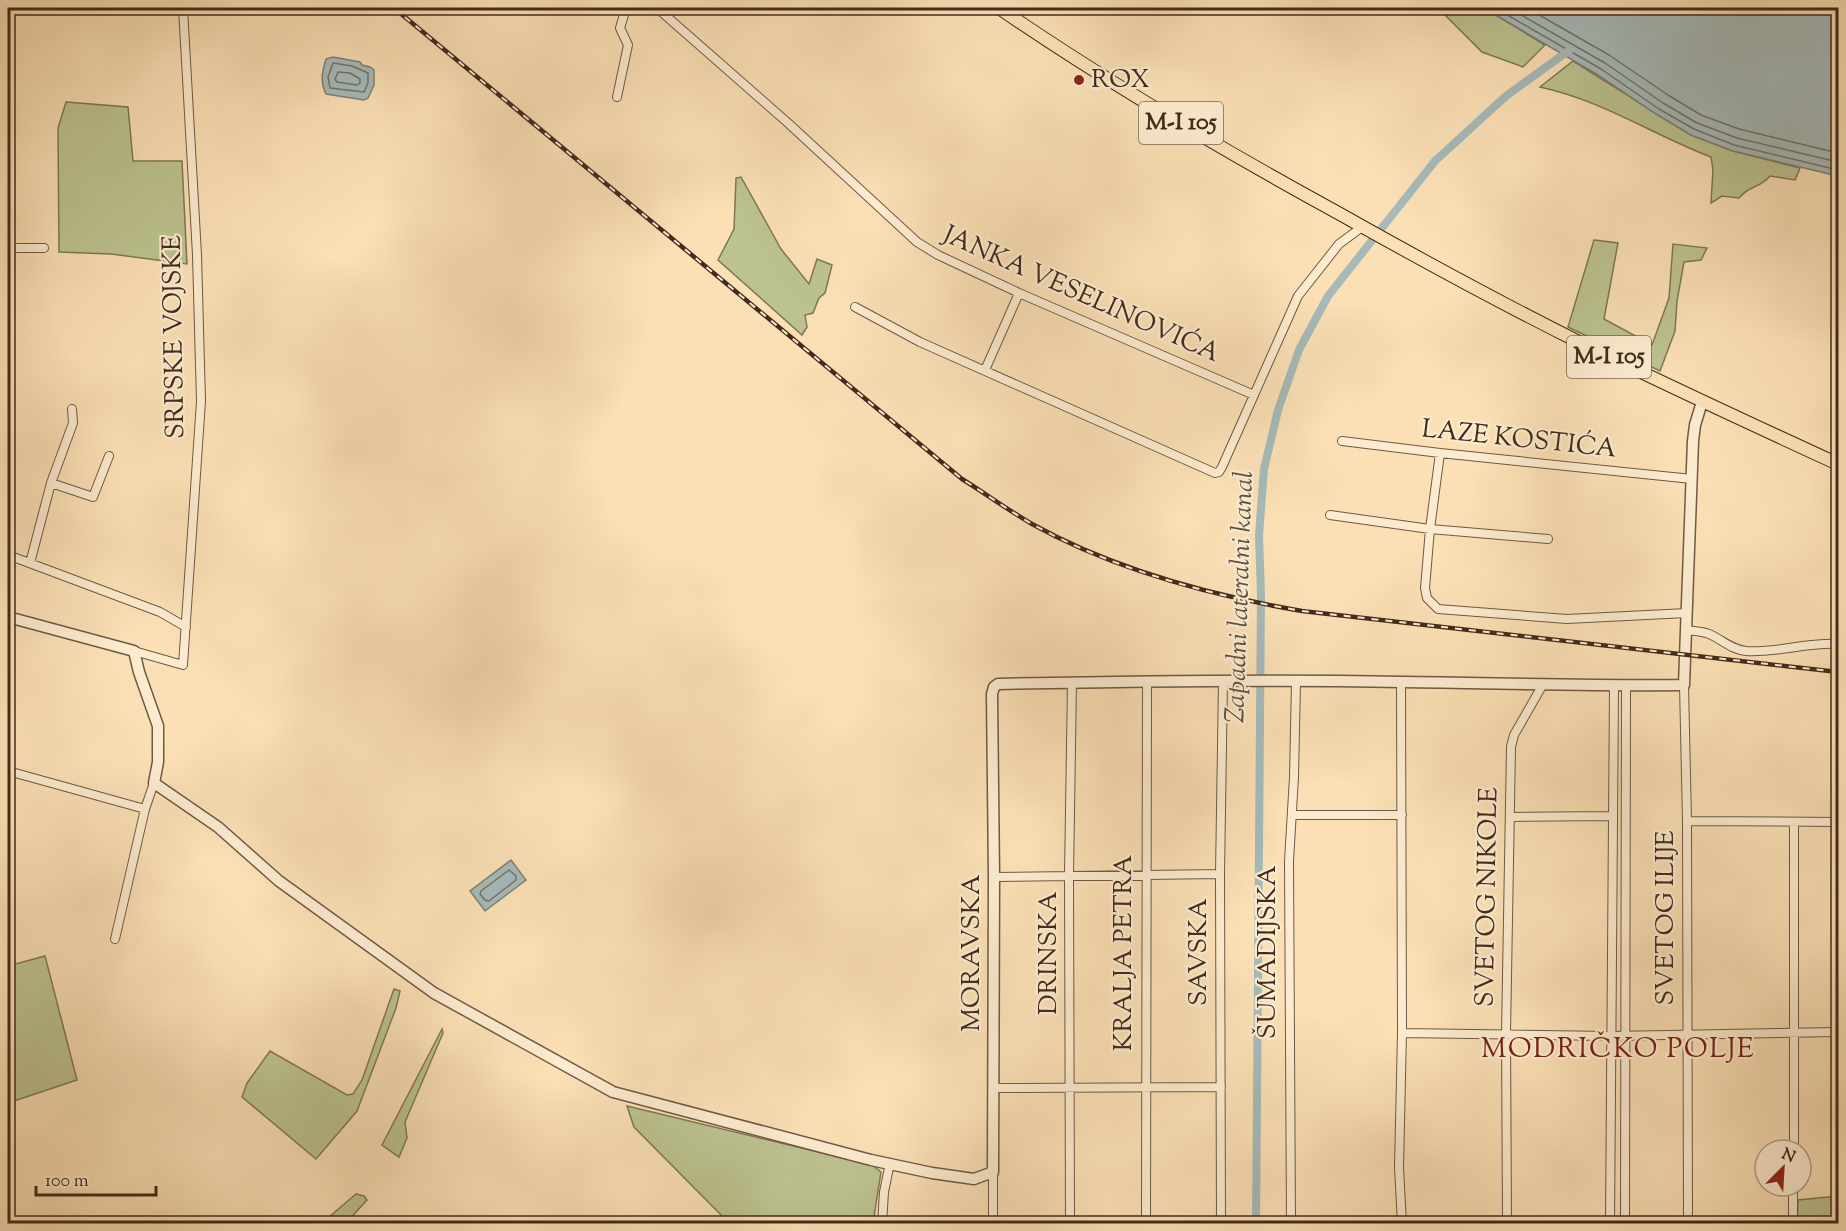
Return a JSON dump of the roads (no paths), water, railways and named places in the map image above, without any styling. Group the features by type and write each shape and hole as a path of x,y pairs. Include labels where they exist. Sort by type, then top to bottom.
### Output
{"main road":[{"name":"M-I 105","path":"999,8 1104,77 1229,153 1384,240 1575,340 1702,402 1839,464"}],"street":[{"name":"SRPSKE VOJSKE","path":"134,651 183,665 201,401 197,255 183,8"},
{"path":"617,97 628,45 620,28 626,8"},
{"name":"JANKA VESELINOVIĆA","path":"657,8 788,123 917,242 938,255 1019,293 1254,395"},
{"path":"855,307 920,342 1215,473 1219,472 1222,467 1298,296 1339,244 1365,229"},
{"path":"8,248 44,248"},
{"path":"985,370 1019,293"},
{"path":"1072,682 1296,681 1542,686 1684,685 1695,425 1702,402"},
{"path":"30,563 51,483 73,423 72,409"},
{"name":"LAZE KOSTIĆA","path":"1342,441 1692,479"},
{"path":"1440,453 1425,588 1427,598 1438,609 1567,619 1687,613"},
{"path":"51,483 93,497 109,456"},
{"path":"1330,515 1430,529 1548,539"},
{"path":"8,555 160,612 186,627"},
{"path":"8,616 134,651 158,726 158,762 116,939"},
{"path":"1686,630 1709,634 1730,647 1748,651 1773,651 1822,643 1839,644"},
{"name":"SAVSKA","path":"1221,1224 1220,874 1223,681"},
{"name":"ŠUMADIJSKA","path":"1291,1224 1289,861 1296,681"},
{"name":"MORAVSKA","path":"993,1224 992,694 994,687 998,684 1072,682"},
{"name":"DRINSKA","path":"1070,1224 1069,876 1072,682"},
{"name":"KRALJA PETRA","path":"1146,1224 1147,682"},
{"path":"1401,682 1402,1033 1399,1167 1402,1224"},
{"name":"SVETOG ILIJE","path":"1684,685 1687,821 1688,1224"},
{"name":"SVETOG NIKOLE","path":"1507,1224 1506,1034 1513,741 1542,686"},
{"path":"1610,1224 1614,686"},
{"path":"1625,1224 1626,686"},
{"path":"8,771 145,809"},
{"path":"154,783 218,827 279,881 434,993 613,1092 890,1163 964,1179 982,1177 993,1172"},
{"path":"1292,815 1402,815"},
{"path":"1510,816 1612,816"},
{"path":"1687,821 1839,822"},
{"path":"1794,822 1794,1138"},
{"path":"994,877 1220,874"},
{"path":"1402,1033 1688,1036 1839,1032"},
{"path":"994,1088 1221,1086"},
{"path":"882,1224 884,1192 890,1163"},
{"path":"1793,1198 1793,1224"}],"water":[{"path":"1484,8 1826,8 1838,11 1838,176 1733,151 1691,135 1598,75"},
{"path":"333,57 360,62 374,70 374,85 368,98 364,100 326,94 322,81 323,68 326,59"},
{"path":"511,860 526,880 485,911 470,891"}],"waterway":[{"name":"Zapadni lateralni kanal","path":"1256,1224 1261,594 1259,535 1264,469 1278,410 1299,350 1328,296 1435,161 1506,96 1571,49"}],"railway":[{"path":"394,8 962,479 1023,519 1096,555 1129,568 1198,589 1302,611 1838,672"}],"place":[{"name":"ROX","path":"1079,80"}],"district":[{"name":"MODRIČKO POLJE","path":"1618,1050"}]}
